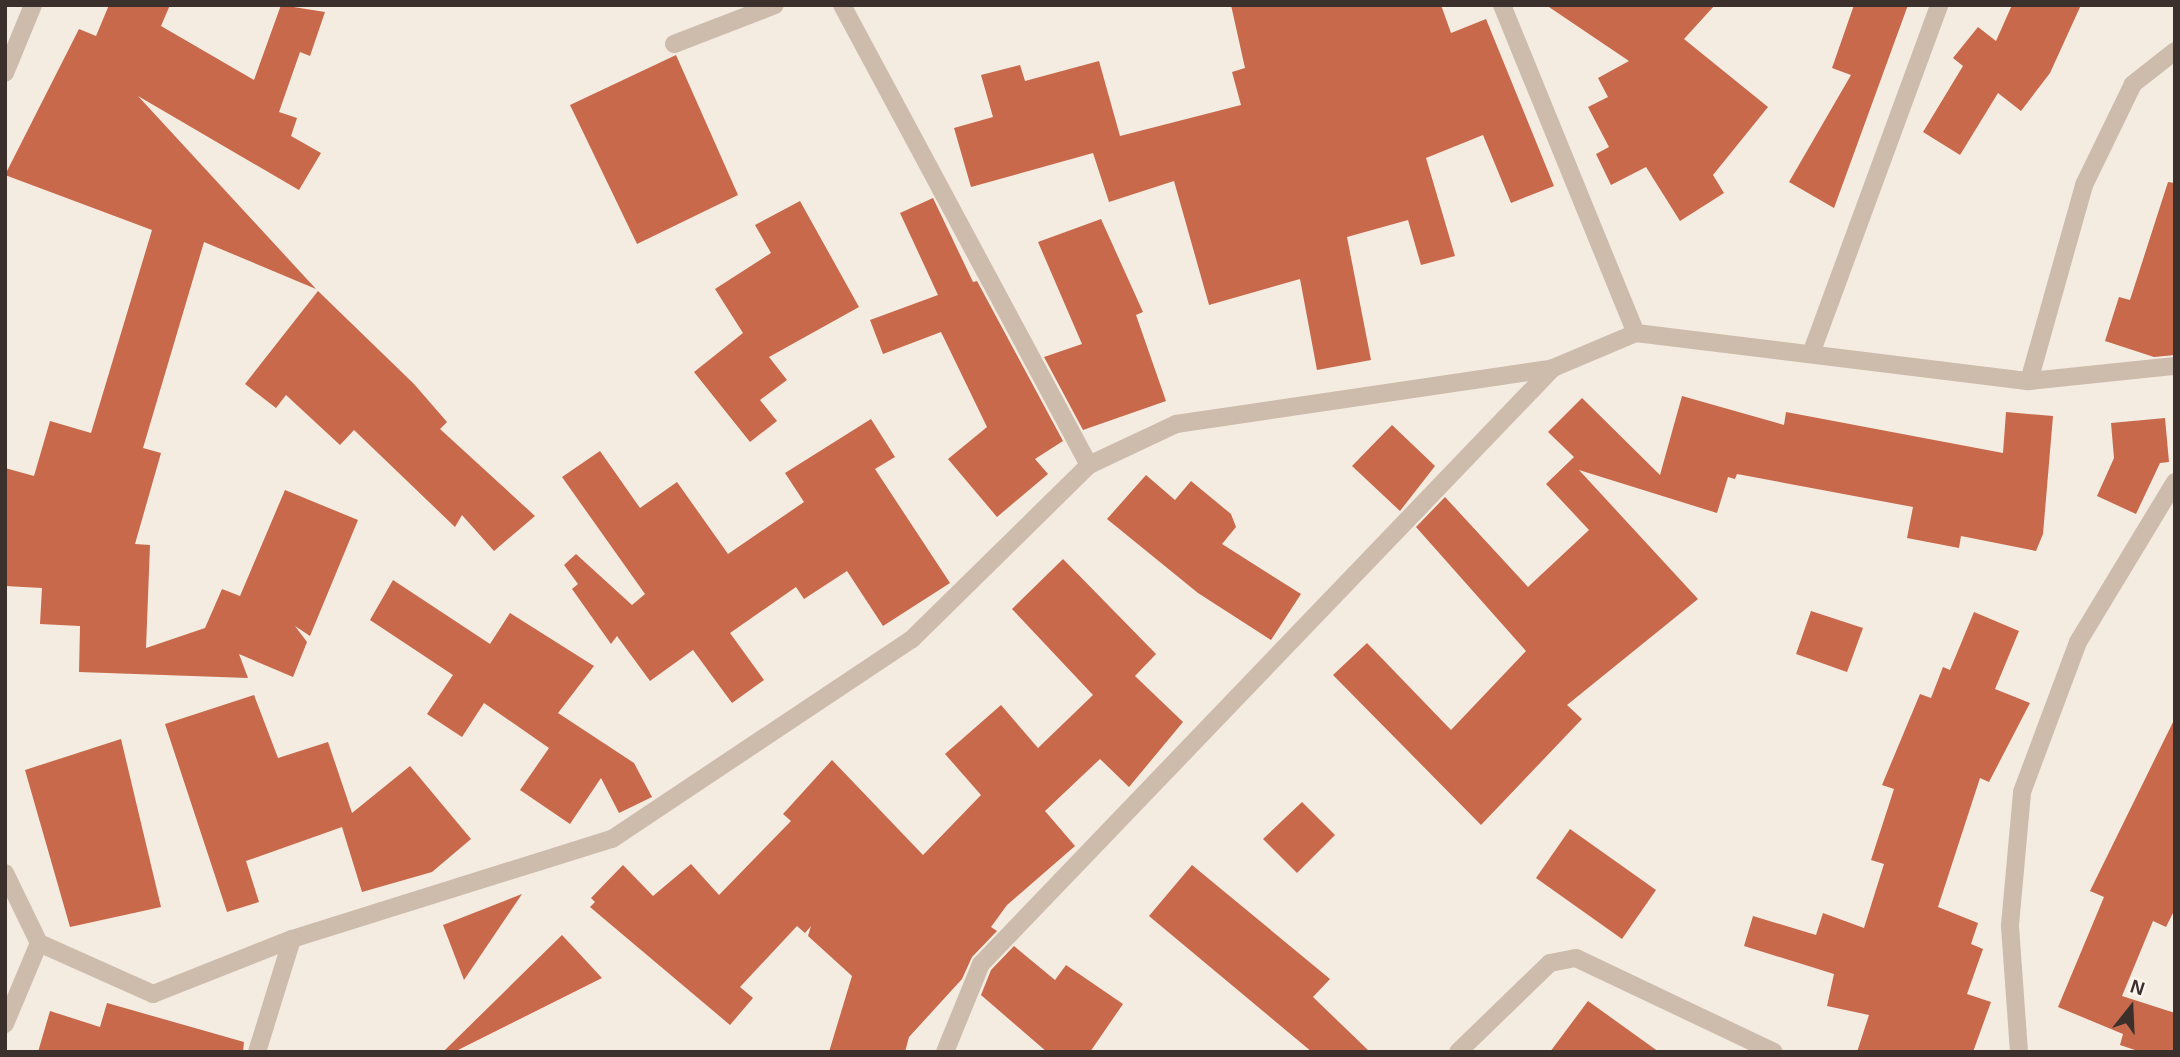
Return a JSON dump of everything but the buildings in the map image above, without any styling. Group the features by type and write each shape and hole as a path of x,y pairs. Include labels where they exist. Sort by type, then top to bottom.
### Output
{"street":[{"path":"5,73 33,5"},
{"path":"674,44 775,5"},
{"path":"842,5 1089,465"},
{"path":"1502,5 1636,333"},
{"path":"1812,351 1939,5"},
{"path":"2029,381 2084,185 2133,84 2175,51"},
{"path":"5,873 39,943 153,994 292,939 612,839 912,639 1089,465 1177,424 1553,368 1636,333 1812,351 2029,381 2175,366"},
{"path":"945,1052 981,964 1553,368"},
{"path":"2019,1052 2010,925 2022,792 2077,642 2175,482"},
{"path":"257,1052 292,939"},
{"path":"5,1024 39,943"},
{"path":"1458,1052 1550,963 1576,958 1774,1052"}]}
